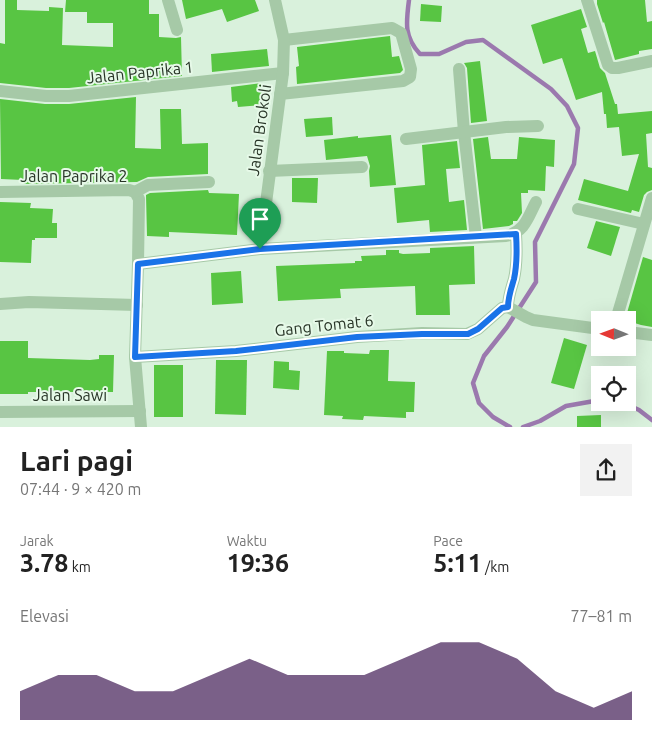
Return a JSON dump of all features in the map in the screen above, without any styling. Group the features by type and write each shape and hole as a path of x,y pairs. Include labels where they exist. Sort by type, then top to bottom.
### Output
{"street":[{"path":"168,0 177,30"},
{"name":"Jalan Brokoli","path":"260,249 280,94 284,40 275,0"},
{"path":"587,0 608,65 612,68 618,68 652,61"},
{"path":"280,94 404,81 411,74 401,33 392,28 284,40"},
{"path":"459,69 476,237"},
{"name":"Jalan Paprika 1","path":"0,91 46,96 69,96 282,73"},
{"path":"406,139 506,127 538,126"},
{"path":"270,171 362,167"},
{"path":"135,192 148,185 209,182"},
{"name":"Jalan Paprika 2","path":"0,192 129,190 135,192 139,199 138,264"},
{"path":"619,311 652,198"},
{"path":"141,427 135,357 138,264 260,249 516,234 522,228 536,202"},
{"path":"578,209 644,224"},
{"path":"516,234 514,280 510,290 513,310 533,320 591,328"},
{"path":"0,304 29,302 137,305"},
{"name":"Gang Tomat 6","path":"135,357 236,351 357,337 468,334 478,329 502,308 513,310"},
{"path":"636,333 652,335"},
{"name":"Jalan Sawi","path":"0,412 140,411"}],"building":[{"path":"5,0 17,0 17,10 49,11 49,7 63,8 62,45 113,47 113,23 87,23 87,12 65,12 66,0 149,0 149,14 159,14 159,37 181,37 182,76 69,88 46,88 0,83 0,43 5,44"},
{"path":"182,0 255,0 259,11 227,22 222,9 186,19"},
{"path":"597,0 645,0 647,22 652,21 652,49 639,51 639,54 615,60"},
{"path":"421,4 442,6 441,22 420,21"},
{"path":"581,9 587,27 581,29 588,53 595,51 600,68 605,73 615,104 617,104 618,114 652,111 652,133 646,134 648,167 652,168 652,190 644,195 639,212 632,210 631,213 578,200 584,179 628,191 639,154 622,156 619,127 607,128 602,92 576,100 562,58 543,64 531,25"},
{"path":"390,36 392,57 399,56 403,70 400,73 297,84 296,67 299,66 297,47"},
{"path":"267,49 269,66 212,72 211,54"},
{"path":"480,61 487,121 471,123 467,68 464,63"},
{"path":"262,83 264,105 238,107 237,101 232,102 231,87"},
{"path":"136,97 135,148 161,149 160,109 181,109 182,144 208,143 208,174 148,177 137,182 23,184 23,180 1,179 0,99 45,104 69,104"},
{"path":"332,117 333,135 306,137 304,119"},
{"path":"391,135 396,185 370,187 370,166 367,156 326,160 324,140"},
{"path":"488,137 491,159 517,159 519,137 555,140 554,167 546,166 545,191 528,190 528,193 521,193 522,213 517,221 513,221 513,224 509,226 483,229 473,139"},
{"path":"457,141 460,168 446,169 449,202 464,200 467,230 430,232 429,220 397,223 394,188 425,185 422,145"},
{"path":"292,178 318,178 317,203 292,202"},
{"path":"208,190 209,193 239,194 237,235 169,232 169,237 147,236 146,195 150,193"},
{"path":"0,202 31,203 30,208 53,209 52,223 57,223 57,238 35,238 35,240 32,240 31,263 0,262"},
{"path":"596,221 620,227 611,256 587,248"},
{"path":"474,246 475,284 449,285 450,315 416,315 415,286 340,289 341,298 278,301 276,266 355,263 355,261 362,261 361,256 386,255 386,250 399,250 399,253 403,254 430,253 430,248"},
{"path":"643,257 652,260 652,327 636,323 636,311 628,311"},
{"path":"241,271 243,303 212,305 211,273"},
{"path":"564,338 587,345 574,389 551,383"},
{"path":"0,341 28,341 28,358 90,360 99,359 99,355 114,355 113,392 28,392 28,394 0,394"},
{"path":"370,350 389,350 388,381 415,382 414,412 406,412 406,418 364,416 363,420 342,419 343,416 324,415 327,351 369,354"},
{"path":"216,360 247,360 246,415 215,414"},
{"path":"274,361 289,362 289,370 300,371 299,390 273,388"},
{"path":"154,365 183,365 183,417 154,417"},
{"path":"601,415 601,427 577,427 577,416"}],"waterway":[{"path":"409,0 407,29 411,42 420,54 439,54 466,42 483,40 551,89 567,106 578,128 574,164 535,242 536,282 507,327 484,356 473,383 479,403 493,417 510,427"},
{"path":"523,427 540,421 566,406 591,402"},
{"path":"636,409 652,420"}],"route":[{"path":"516,234 517,244 514,280 510,290 508,307 502,308 478,329 468,334 357,337 236,351 135,357 138,264 260,249 516,234"}]}
